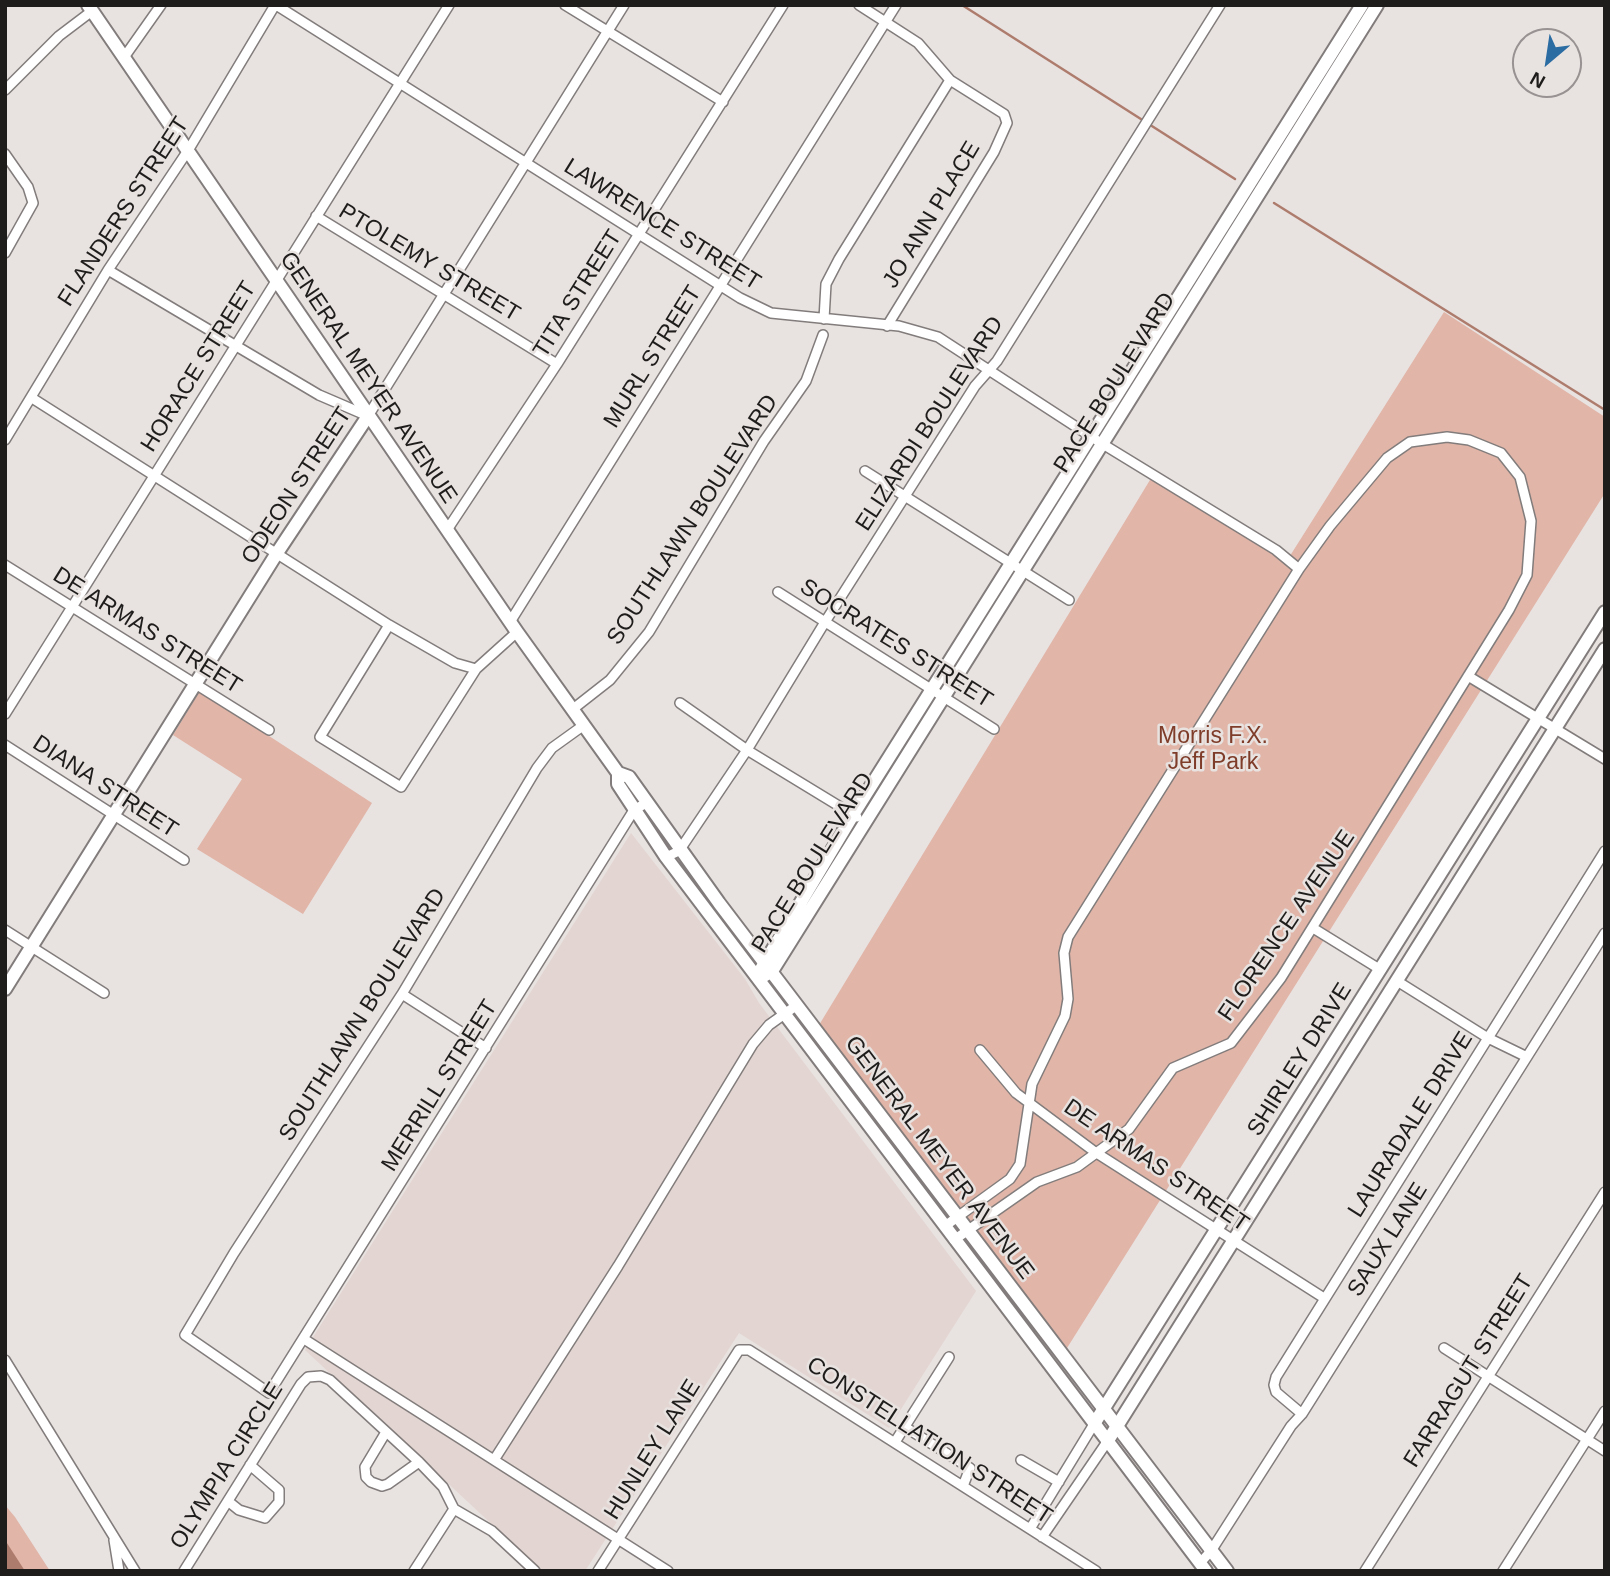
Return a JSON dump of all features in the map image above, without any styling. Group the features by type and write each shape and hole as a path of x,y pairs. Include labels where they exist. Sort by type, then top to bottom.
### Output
{"street":[{"path":"125,56 162,5"},
{"name":"LAWRENCE STREET","path":"275,5 721,286 771,313 915,329 938,337 1096,440 1276,550 1299,569"},
{"name":"FLANDERS STREET","path":"5,440 108,270 189,149 275,5"},
{"name":"HORACE STREET","path":"5,714 238,346 275,280 449,5"},
{"path":"565,5 723,102"},
{"name":"ODEON STREET","path":"5,989 277,554 368,416 624,5"},
{"name":"TITA STREET","path":"447,530 557,364 783,5"},
{"path":"824,319 826,284 839,259 950,80 926,50 859,5"},
{"name":"MURL STREET","path":"389,625 320,737 401,787 476,669 513,627 896,5"},
{"name":"ELIZARDI BOULEVARD","path":"679,851 747,750 825,622 988,369 997,361 1220,5"},
{"name":"PACE BOULEVARD","path":"1335,60 1362,5"},
{"name":"PACE BOULEVARD","path":"757,980 1335,60 1377,5"},
{"path":"5,90 90,8"},
{"name":"GENERAL MEYER AVENUE","path":"90,8 189,149 275,280 513,627 618,772 629,777 679,851 1227,1571"},
{"name":"JO ANN PLACE","path":"887,326 989,160 1007,123 999,110 950,80"},
{"path":"5,154 28,187 33,203 5,253"},
{"name":"PTOLEMY STREET","path":"316,216 557,364"},
{"path":"108,270 319,396 368,416"},
{"name":"SOUTHLAWN BOULEVARD","path":"573,709 610,680 649,632 764,441 806,381 823,335"},
{"path":"32,398 389,625 455,663 476,669"},
{"path":"944,1226 1010,1180 1020,1164 1037,1069 1065,1016 1068,999 1064,953 1068,937 1299,569 1330,526 1387,458 1403,446 1428,437 1469,440 1501,453 1520,477 1531,521 1527,575 1468,676 1605,759"},
{"path":"865,471 1069,600"},
{"name":"DE ARMAS STREET","path":"5,565 269,730"},
{"name":"SOCRATES STREET","path":"778,592 994,729"},
{"name":"SHIRLEY DRIVE","path":"1030,1529 1605,612"},
{"name":"SHIRLEY DRIVE","path":"1042,1537 1107,1442 1605,649"},
{"name":"FLORENCE AVENUE","path":"954,1240 1037,1182 1077,1167 1129,1129 1141,1116 1173,1068 1231,1043 1241,1033 1314,928 1468,676"},
{"path":"680,703 747,750 859,818"},
{"name":"SOUTHLAWN BOULEVARD","path":"270,1393 185,1335 233,1252 402,994 545,755 584,725"},
{"name":"DIANA STREET","path":"5,746 184,860"},
{"name":"GENERAL MEYER AVENUE","path":"618,772 618,784 666,857 1203,1567"},
{"name":"MERRILL STREET","path":"270,1393 634,810 646,803"},
{"path":"666,857 679,851"},
{"name":"LAURADALE DRIVE","path":"1302,1414 1282,1399 1273,1385 1324,1298 1605,851"},
{"path":"1314,928 1488,1038 1525,1056"},
{"path":"5,930 104,993"},
{"name":"SAUX LANE","path":"1203,1567 1605,933"},
{"path":"402,994 486,1048"},
{"path":"494,1460 618,1266 753,1044 783,1013 797,1005"},
{"name":"DE ARMAS STREET","path":"980,1050 1000,1077 1030,1104 1095,1152 1324,1298"},
{"name":"FARRAGUT STREET","path":"1365,1571 1605,1192"},
{"path":"304,1339 668,1571"},
{"path":"1444,1348 1605,1451"},
{"name":"CONSTELLATION STREET","path":"739,1350 749,1350 1096,1571"},
{"name":"HUNLEY LANE","path":"598,1571 739,1350"},
{"path":"895,1442 949,1357"},
{"path":"5,1360 135,1571"},
{"name":"OLYMPIA CIRCLE","path":"184,1571 301,1384 308,1377 321,1376 330,1380 419,1462 443,1487 454,1509"},
{"path":"1503,1571 1605,1411"},
{"path":"905,1427 970,1468 963,1486"},
{"path":"386,1432 365,1466 366,1477 371,1482 382,1486 388,1484 419,1462"},
{"path":"1021,1460 1059,1482"},
{"path":"229,1503 239,1510 265,1518 279,1502 278,1490 250,1465"},
{"path":"414,1571 454,1509 492,1531 535,1571"},
{"path":"113,1535 119,1571"}],"shaded area":[{"path":"631,833 745,979 759,1003 976,1291 889,1428 739,1333 585,1571 542,1571 305,1350"},
{"path":"5,1540 25,1571 5,1571"}],"green space":[{"name":"Morris F.X. Jeff Park","path":"1444,312 1605,417 1605,493 1067,1348 816,1030 1153,475 1288,559"},
{"path":"200,691 372,803 303,914 197,849 242,779 173,735"},
{"path":"5,1505 50,1571 20,1571 5,1550"}],"waterway":[{"path":"962,5 1235,179"},
{"path":"1274,203 1605,410"}]}
